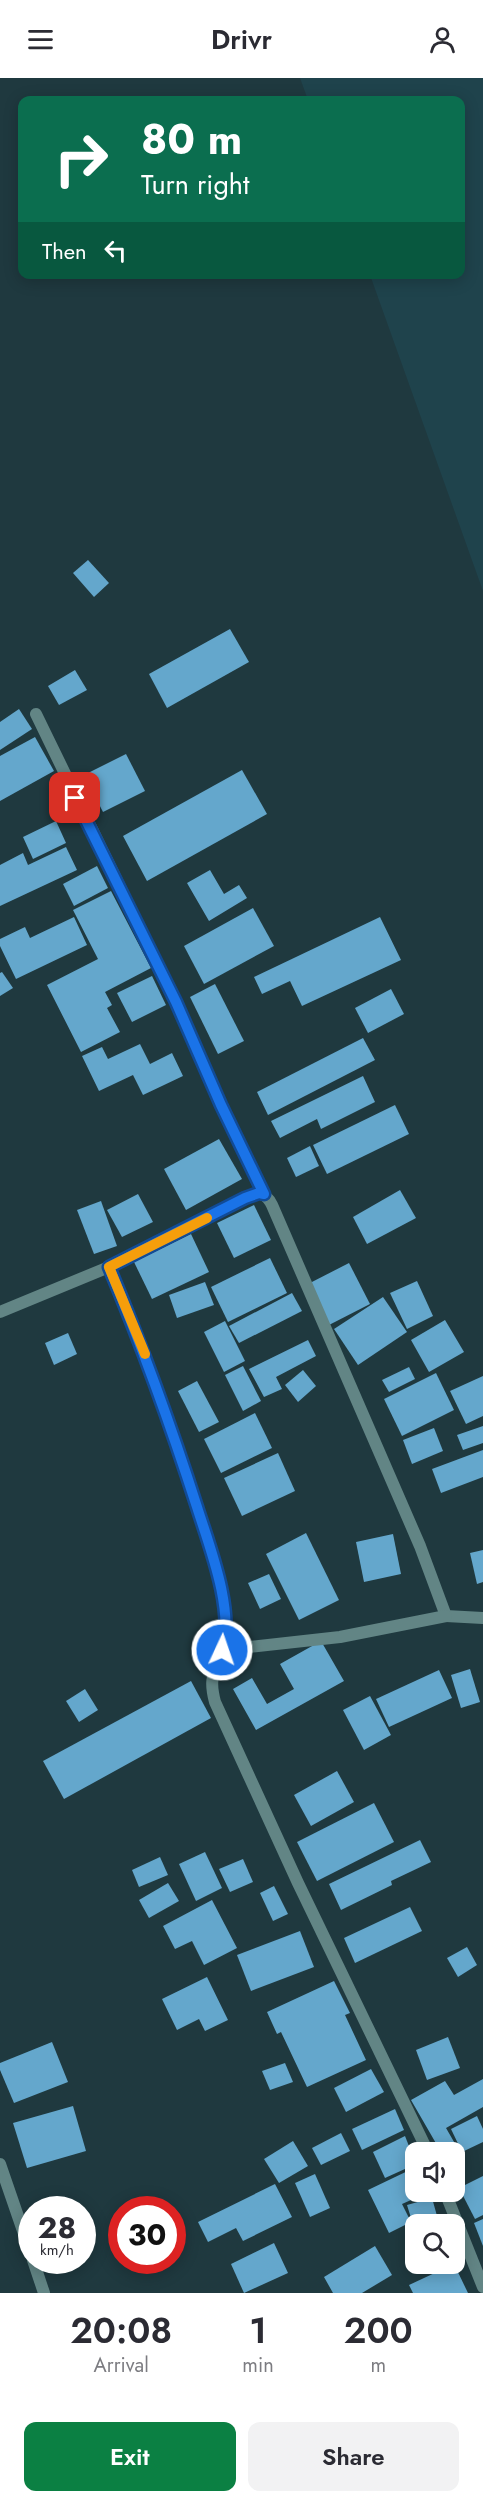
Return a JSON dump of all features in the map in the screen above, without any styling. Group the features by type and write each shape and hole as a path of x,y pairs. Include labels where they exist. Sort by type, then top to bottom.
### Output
{"street":[{"path":"36,714 176,1002 221,1105 264,1194 272,1205 420,1546 446,1616"},
{"path":"0,1312 109,1267 245,1198 259,1193 264,1194"},
{"path":"109,1267 147,1359 215,1563 224,1608 222,1650 212,1673 215,1702 297,1883 423,2142"},
{"path":"222,1650 340,1637 446,1616 483,1618"},
{"path":"0,2164 18,2217"},
{"path":"449,2202 482,2279"},
{"path":"37,2274 44,2293"}],"shaded area":[{"path":"300,78 483,78 483,591 371,279 465,279 465,96 307,96"}],"building":[{"path":"88,560 109,583 94,597 73,573"},
{"path":"230,629 249,662 167,708 149,674"},
{"path":"75,670 87,690 59,705 48,686"},
{"path":"19,709 32,729 0,750 0,722"},
{"path":"35,737 54,771 0,801 0,756"},
{"path":"126,754 145,791 103,812 84,775"},
{"path":"242,770 267,814 147,881 123,836"},
{"path":"56,821 66,843 33,859 23,837"},
{"path":"66,847 77,870 0,906 0,865 23,853 28,865"},
{"path":"97,866 108,888 74,906 63,884"},
{"path":"210,870 224,894 239,885 247,898 209,921 187,883"},
{"path":"111,891 151,968 105,992 112,1005 107,1008 120,1032 81,1052 47,985 98,959 73,910"},
{"path":"253,908 274,946 204,984 184,946"},
{"path":"74,917 87,945 16,979 0,946 0,939 25,927 30,938"},
{"path":"380,917 401,960 302,1006 290,981 262,994 254,977"},
{"path":"2,972 13,988 0,996 0,973"},
{"path":"152,976 166,1005 132,1022 117,993"},
{"path":"215,984 244,1041 218,1054 190,997"},
{"path":"391,989 404,1014 368,1033 355,1008"},
{"path":"363,1038 375,1060 268,1115 257,1092"},
{"path":"140,1044 150,1064 172,1053 183,1076 143,1095 133,1075 99,1091 82,1056 102,1047 108,1059"},
{"path":"363,1076 375,1102 321,1129 317,1119 280,1138 271,1121"},
{"path":"395,1105 409,1134 327,1174 313,1145"},
{"path":"219,1139 242,1179 186,1210 164,1169"},
{"path":"310,1146 319,1166 296,1177 287,1158"},
{"path":"400,1190 416,1218 367,1244 353,1217"},
{"path":"138,1194 153,1222 122,1237 107,1210"},
{"path":"101,1201 117,1246 94,1254 77,1210"},
{"path":"254,1205 271,1240 234,1258 217,1223"},
{"path":"191,1234 209,1272 152,1299 134,1262"},
{"path":"270,1258 287,1293 228,1322 211,1287"},
{"path":"349,1263 370,1304 329,1325 308,1284"},
{"path":"417,1281 433,1316 407,1329 390,1293"},
{"path":"205,1282 214,1305 177,1318 169,1295"},
{"path":"292,1293 302,1311 239,1343 229,1326"},
{"path":"383,1297 407,1332 358,1365 334,1329"},
{"path":"445,1320 464,1352 429,1372 411,1340"},
{"path":"225,1321 245,1361 224,1372 204,1332"},
{"path":"68,1333 77,1354 54,1365 45,1343"},
{"path":"308,1340 316,1356 276,1377 282,1389 264,1397 249,1369"},
{"path":"243,1366 261,1401 243,1411 225,1375"},
{"path":"409,1367 415,1379 389,1392 382,1380"},
{"path":"303,1370 316,1386 298,1402 285,1385"},
{"path":"436,1373 454,1410 402,1436 384,1399"},
{"path":"483,1376 483,1416 466,1424 450,1391"},
{"path":"197,1381 219,1422 199,1432 178,1391"},
{"path":"255,1413 272,1448 221,1473 204,1439"},
{"path":"483,1426 483,1443 463,1450 457,1435"},
{"path":"434,1428 443,1451 412,1464 403,1440"},
{"path":"483,1450 483,1477 441,1493 432,1469"},
{"path":"278,1453 295,1491 242,1516 224,1478"},
{"path":"306,1533 339,1600 299,1620 266,1554"},
{"path":"393,1534 401,1574 364,1582 356,1542"},
{"path":"483,1550 483,1582 477,1584 470,1553"},
{"path":"269,1574 281,1599 260,1609 248,1583"},
{"path":"321,1641 344,1681 256,1730 233,1689 252,1678 267,1704 294,1689 280,1664"},
{"path":"470,1669 480,1702 461,1708 451,1675"},
{"path":"439,1670 452,1698 389,1727 376,1699"},
{"path":"191,1681 211,1718 64,1799 43,1761"},
{"path":"85,1689 98,1710 79,1722 66,1701"},
{"path":"370,1696 391,1735 364,1750 343,1710"},
{"path":"337,1771 354,1802 311,1826 294,1795"},
{"path":"374,1803 394,1842 317,1881 297,1842"},
{"path":"420,1840 431,1862 391,1881 392,1885 341,1910 329,1884"},
{"path":"205,1852 222,1888 196,1901 179,1864"},
{"path":"160,1857 168,1875 139,1887 132,1870"},
{"path":"243,1859 253,1882 230,1892 219,1869"},
{"path":"168,1883 179,1901 149,1918 139,1900"},
{"path":"274,1886 288,1914 273,1921 260,1893"},
{"path":"212,1900 237,1948 204,1965 192,1941 175,1949 163,1926"},
{"path":"410,1907 422,1931 355,1963 344,1938"},
{"path":"300,1931 314,1967 251,1991 237,1955"},
{"path":"467,1947 477,1965 458,1977 447,1958"},
{"path":"207,1977 228,2020 205,2031 199,2019 177,2030 162,1999"},
{"path":"334,1981 350,2013 345,2015 366,2060 307,2087 281,2032 277,2034 267,2012"},
{"path":"448,2037 460,2068 427,2080 416,2050"},
{"path":"52,2042 68,2082 14,2103 0,2070 0,2063"},
{"path":"285,2063 293,2082 270,2090 262,2071"},
{"path":"371,2069 384,2092 346,2112 334,2088"},
{"path":"483,2079 483,2107 446,2128 454,2142 435,2142 411,2100 445,2081 454,2095"},
{"path":"73,2106 86,2151 27,2168 13,2123"},
{"path":"395,2109 404,2130 362,2150 352,2129"},
{"path":"477,2116 483,2129 483,2142 465,2151 465,2142 457,2142 451,2129"},
{"path":"341,2133 350,2151 321,2165 312,2148"},
{"path":"405,2136 407,2142 405,2142 405,2169 385,2178 373,2152"},
{"path":"293,2141 308,2166 279,2183 264,2159"},
{"path":"405,2172 406,2202 402,2204 407,2214 405,2214 405,2225 389,2233 368,2190"},
{"path":"315,2174 330,2208 310,2217 295,2183"},
{"path":"483,2176 483,2215 475,2219 465,2200 465,2185"},
{"path":"275,2184 292,2217 243,2241 236,2228 208,2242 198,2222"},
{"path":"433,2202 436,2214 410,2214 407,2205"},
{"path":"483,2219 483,2246 474,2223"},
{"path":"274,2243 288,2273 244,2293 231,2264"},
{"path":"375,2246 392,2275 362,2293 333,2293 324,2277"},
{"path":"433,2274 459,2274 468,2293 413,2293 409,2285"}],"slow traffic":[{"path":"145,1354 109,1267 207,1218"}],"route":[{"path":"75,798 176,1002 221,1105 264,1194 259,1193 245,1198 109,1267 147,1359 183,1461 215,1563 224,1608 222,1650"}]}
